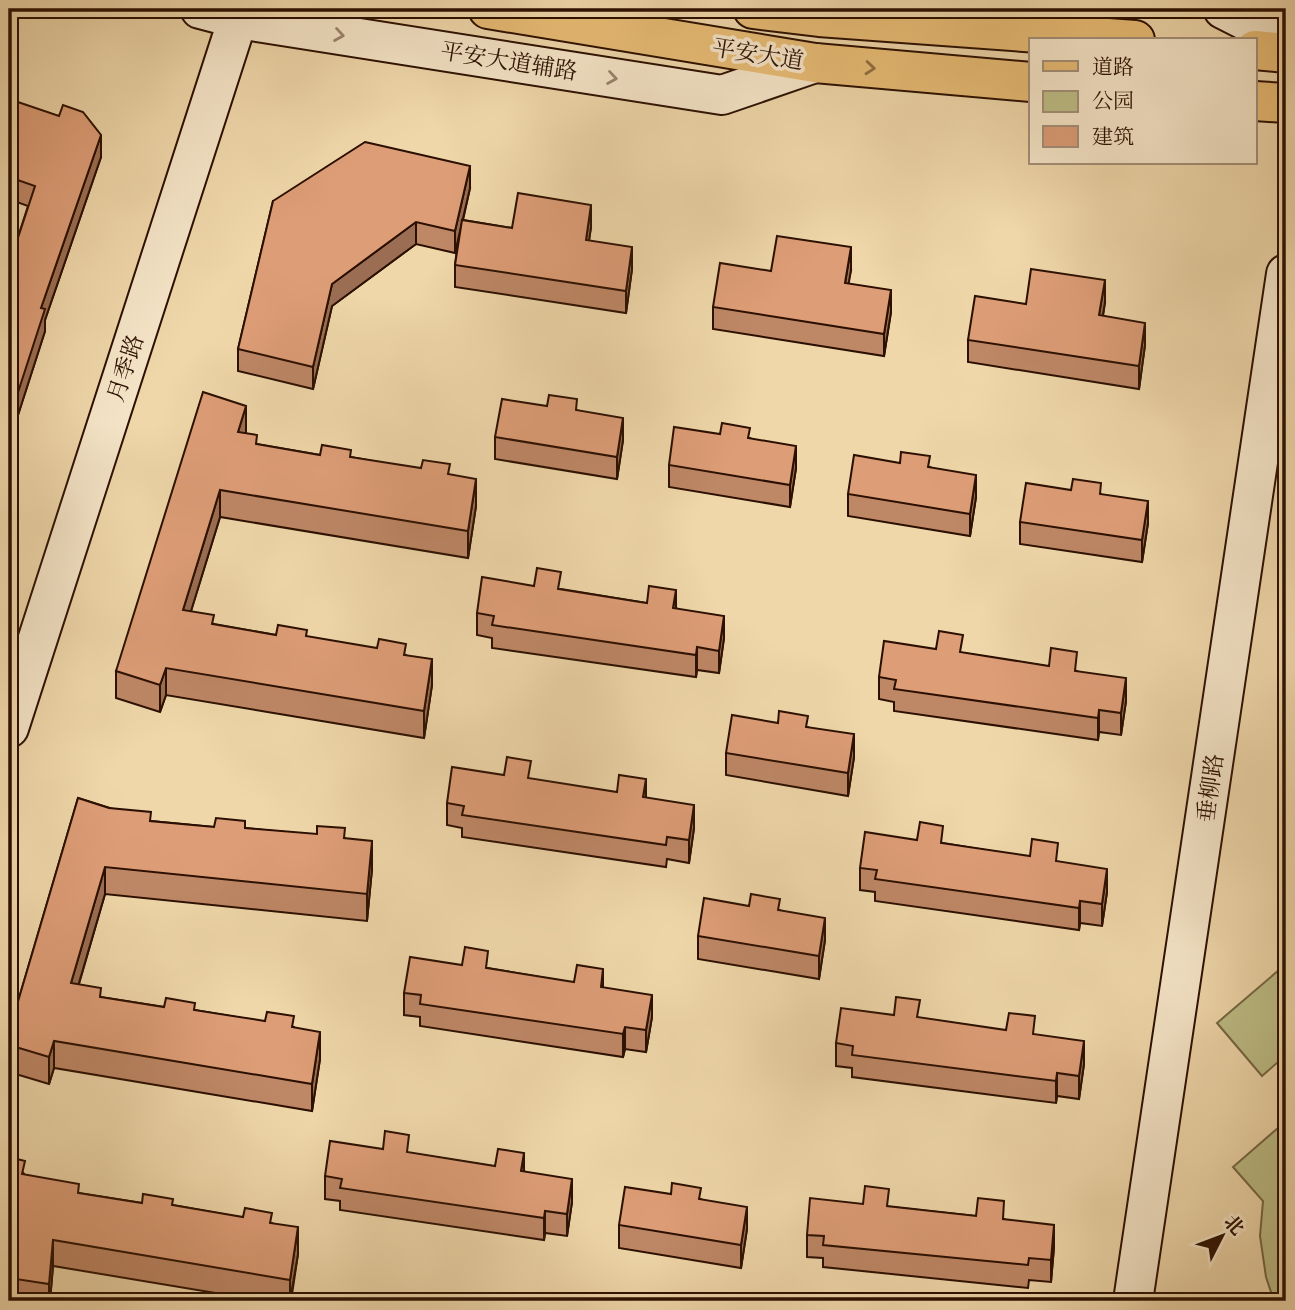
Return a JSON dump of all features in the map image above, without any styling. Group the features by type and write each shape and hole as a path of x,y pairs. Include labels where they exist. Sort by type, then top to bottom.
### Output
{"main road":[{"name":"平安大道","path":"488,9 815,64 1029,82"},
{"name":"平安大道","path":"753,9 1111,38"},
{"path":"1256,50 1286,53"},
{"path":"1256,101 1286,103"}],"street":[{"name":"平安大道辅路","path":"200,9 722,95 815,64"},
{"path":"1223,9 1286,41"},
{"name":"月季路","path":"9,728 240,14"},
{"name":"垂柳路","path":"1133,1301 1286,274"}],"green space":[{"path":"1286,964 1286,1055 1262,1076 1217,1023"},
{"path":"1286,1121 1286,1301 1274,1301 1266,1277 1260,1236 1263,1201 1233,1167"}],"building":[{"path":"9,99 59,116 63,105 83,112 101,135 41,308 45,309 9,420 9,265 35,186 9,177"},
{"path":"365,142 470,166 455,231 416,222 332,284 313,367 238,349 273,201"},
{"path":"518,193 591,205 586,240 632,247 626,291 455,265 462,220 512,228"},
{"path":"777,236 851,247 845,283 891,290 884,334 713,307 720,263 771,271"},
{"path":"1031,269 1105,280 1099,315 1145,323 1139,366 968,340 975,296 1026,304"},
{"path":"203,392 246,406 238,432 257,435 256,444 320,455 322,445 351,450 350,457 421,468 423,460 450,464 448,474 476,479 468,531 220,490 183,610 214,615 212,624 276,635 278,625 307,630 306,636 377,648 379,639 406,644 404,655 432,659 424,711 166,668 160,685 116,671"},
{"path":"549,395 577,399 576,410 623,418 617,457 495,437 502,399 547,406"},
{"path":"722,423 750,428 748,438 796,446 790,485 669,465 674,427 720,434"},
{"path":"901,452 930,456 928,467 976,475 970,514 848,494 854,455 900,463"},
{"path":"1073,479 1101,483 1100,494 1148,501 1142,540 1020,522 1026,483 1071,490"},
{"path":"537,568 561,572 558,589 647,603 649,586 676,590 673,608 724,616 719,651 697,647 696,655 492,625 494,616 477,613 482,577 534,586"},
{"path":"939,631 963,635 960,652 1049,666 1051,648 1077,652 1075,671 1126,678 1121,713 1099,710 1098,718 894,689 896,680 879,677 884,641 936,649"},
{"path":"779,711 808,716 806,727 854,734 848,773 726,753 732,715 778,723"},
{"path":"507,757 531,761 528,778 617,792 619,775 646,779 643,797 694,805 689,840 667,837 666,845 462,815 464,806 447,803 452,767 504,775"},
{"path":"78,798 109,808 151,812 150,821 214,827 216,818 245,821 245,828 317,834 317,826 345,828 344,838 372,841 367,894 105,867 71,983 101,988 100,997 164,1007 166,998 195,1003 194,1010 265,1021 267,1012 294,1016 292,1027 320,1032 312,1084 54,1041 49,1057 9,1045 9,1032"},
{"path":"920,822 943,826 941,843 1030,856 1032,839 1058,843 1056,861 1107,869 1102,904 1080,901 1079,908 875,879 877,870 860,868 865,832 917,840"},
{"path":"751,894 780,899 778,910 825,918 819,956 698,936 704,898 749,906"},
{"path":"465,947 488,951 486,968 574,982 577,965 603,969 601,987 652,995 646,1030 625,1027 623,1034 420,1004 421,995 404,993 410,957 462,965"},
{"path":"896,997 920,1000 917,1017 1006,1030 1009,1013 1035,1016 1033,1034 1084,1041 1079,1076 1057,1073 1056,1081 852,1055 853,1046 836,1043 841,1008 894,1015"},
{"path":"385,1131 409,1135 407,1152 495,1166 498,1149 524,1153 521,1171 572,1179 567,1214 545,1211 544,1218 340,1188 342,1179 325,1176 330,1141 383,1149"},
{"path":"9,1157 25,1161 22,1174 79,1184 78,1193 142,1203 143,1194 173,1199 172,1205 243,1217 245,1208 272,1213 270,1223 298,1227 290,1280 53,1240 49,1284 9,1278"},
{"path":"672,1183 701,1188 699,1199 747,1207 741,1245 619,1225 625,1187 671,1194"},
{"path":"865,1186 889,1189 887,1206 976,1216 978,1198 1004,1201 1003,1219 1054,1225 1051,1260 1029,1258 1028,1265 823,1245 824,1236 807,1235 810,1198 863,1204"}]}
